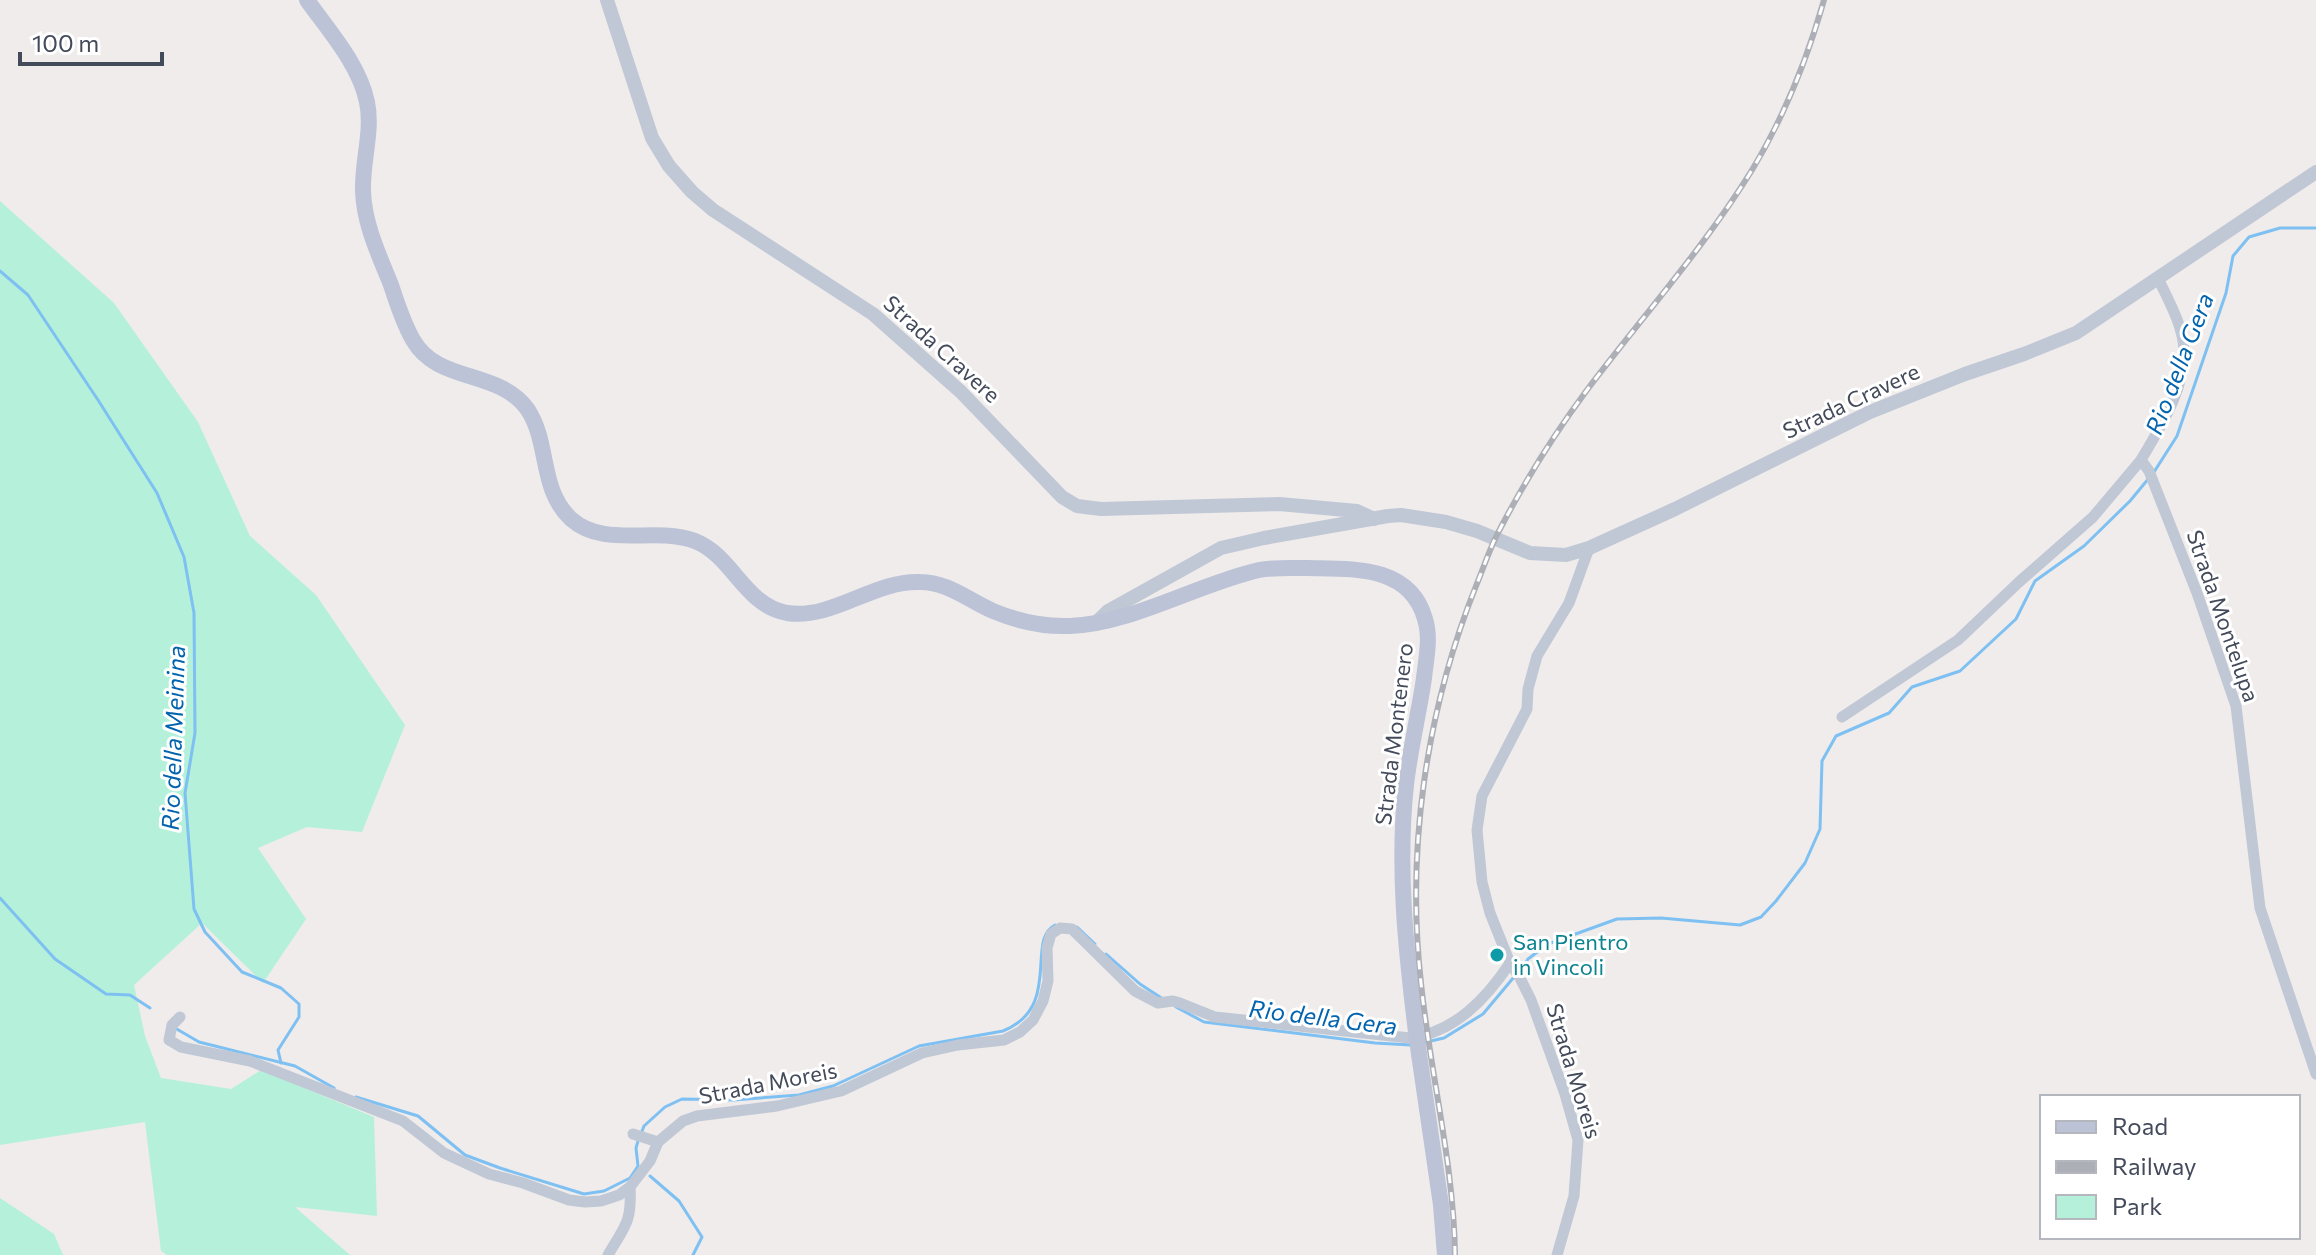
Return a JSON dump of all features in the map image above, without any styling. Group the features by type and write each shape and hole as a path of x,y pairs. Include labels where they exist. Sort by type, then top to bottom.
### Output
{"main road":[{"name":"Strada Montenero","path":"307,0 354,70 364,91 369,112 363,182 367,221 414,342 432,361 499,386 521,401 540,436 549,487 558,504 584,528 603,534 661,535 697,542 719,558 758,600 775,610 792,614 832,607 902,582 917,581 947,586 991,610 1034,623 1065,626 1095,624 1267,568 1361,568 1403,585 1416,598 1425,618 1427,651 1406,786 1405,948 1441,1205 1445,1255"}],"street":[{"name":"Strada Cravere","path":"607,0 652,138 669,166 692,192 725,218 873,314 961,392 1062,497 1077,506 1101,509 1279,504 1357,511 1374,519"},
{"name":"Strada Cravere","path":"1095,624 1108,611 1221,548 1374,519 1401,515 1446,522 1530,553 1566,555 1589,548 1870,412 2076,333 2316,172"},
{"path":"1842,717 1958,640 2093,517 2141,460 2171,410 2182,373 2184,350 2174,312 2158,278"},
{"name":"Strada Montelupa","path":"2141,460 2149,471 2197,593 2236,706 2260,908 2316,1074"},
{"name":"Strada Moreis","path":"1557,1255 1574,1196 1578,1140 1531,1000 1490,913 1482,882 1477,830 1482,796 1527,709 1528,689 1537,656 1569,603 1589,548"},
{"name":"Strada Moreis","path":"658,1142 683,1121 697,1116 777,1106 841,1091 922,1053 1004,1040 1020,1032 1033,1020 1043,1001 1048,981 1047,948 1051,934 1060,928 1072,929 1080,935 1135,991 1152,1000 1215,1017 1410,1038 1437,1032 1460,1019 1515,971"},
{"path":"180,1017 172,1025 169,1040 181,1047 250,1061 377,1110 403,1121 444,1153 489,1174 569,1200 585,1202 610,1198 630,1187 650,1161 658,1142 639,1136"},
{"path":"608,1255 630,1219 630,1187"}],"green space":[{"path":"0,201 114,303 198,422 250,536 316,595 405,725 362,832 307,827 258,848 306,919 263,983 202,923 134,985 145,1036 161,1078 231,1089 261,1070 374,1117 377,1216 295,1207 350,1255 167,1255 161,1251 145,1122 0,1145"},
{"path":"0,1198 54,1234 63,1255 0,1255"}],"waterway":[{"name":"Rio della Gera","path":"2154,472 2177,436 2226,293 2233,256 2249,237 2280,228 2316,228"},
{"name":"Rio della Meinina","path":"0,271 28,295 98,400 157,493 184,557 194,613 195,733 185,793 194,909 205,932 242,972 281,988 299,1004 299,1017 278,1050 281,1063"},
{"name":"Rio della Gera","path":"1520,972 1528,959 1548,944 1617,919 1661,918 1740,925 1761,917 1805,863 1820,829 1822,761 1836,736 1889,713 1912,687 1960,671 2016,619 2035,581 2084,546 2149,478"},
{"path":"0,898 55,959 106,994 130,995 150,1008"},
{"name":"Rio della Gera","path":"641,1134 644,1126 665,1107 682,1099 733,1100 799,1095 833,1086 919,1046 1003,1031 1021,1020 1032,1006 1038,991 1043,945 1047,933 1055,925"},
{"name":"Rio della Gera","path":"1077,927 1095,944"},
{"name":"Rio della Gera","path":"1106,954 1140,984 1163,999"},
{"name":"Rio della Gera","path":"1422,1043 1444,1038 1483,1014 1514,977"},
{"name":"Rio della Gera","path":"1176,1007 1204,1022 1411,1045"},
{"path":"175,1028 199,1042 295,1066 334,1088"},
{"name":"Rio della Gera","path":"356,1097 418,1116 465,1155 584,1194 604,1191 630,1178 638,1166 638,1141"},
{"path":"650,1176 679,1201 702,1237 693,1255"}],"railway":[{"path":"1455,1255 1451,1187 1421,983 1416,882 1424,781 1444,682 1476,586 1510,511 1575,406 1693,255 1752,170 1794,88 1824,0"}],"place":[{"name":"San Pientro in Vincoli","path":"1497,955"}]}
